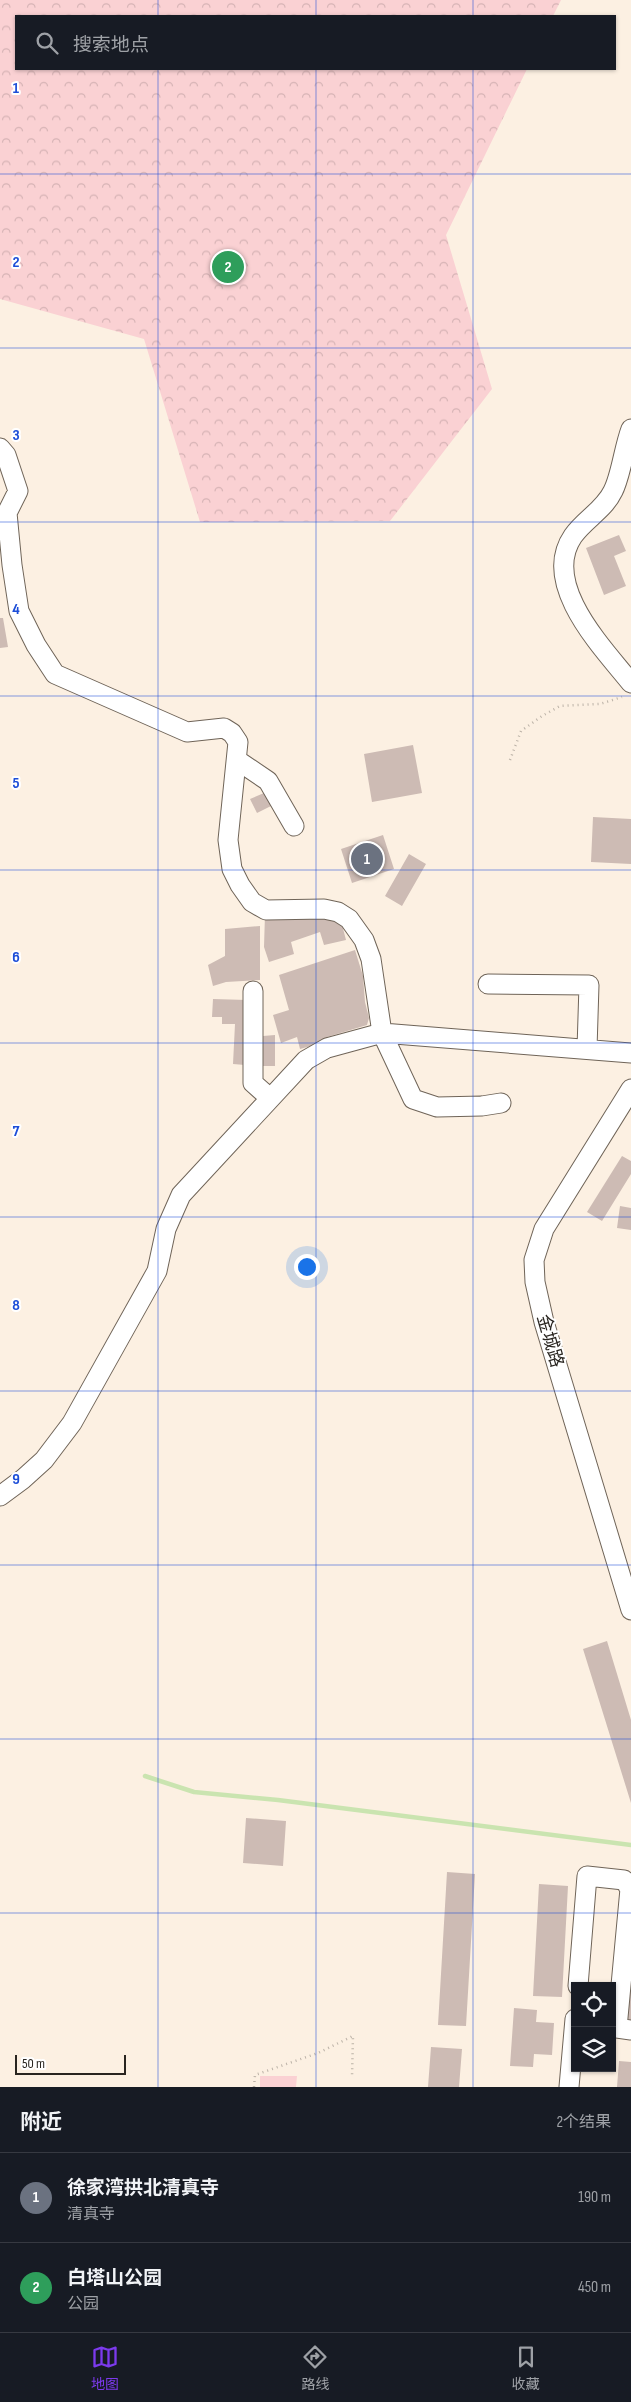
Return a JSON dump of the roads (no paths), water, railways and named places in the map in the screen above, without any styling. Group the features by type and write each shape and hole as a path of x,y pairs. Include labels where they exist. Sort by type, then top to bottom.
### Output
{"street":[{"path":"627,690 573,604 565,580 564,560 572,538 586,520 602,509 614,490 631,429"},
{"path":"0,448 6,455 18,491 7,513 19,611 36,645 55,674 187,732 224,728 232,733 238,742 228,840 232,869 252,902 266,910 324,909 338,912 349,919 364,940 371,959 382,1033 413,1099 438,1107 482,1106 501,1102"},
{"path":"237,760 268,781 294,826"},
{"path":"488,984 589,985 587,1049"},
{"path":"253,991 253,1082 270,1098"},
{"path":"0,1496 44,1460 72,1422 157,1271 166,1229 180,1195 306,1060 327,1048 382,1033 631,1053"},
{"name":"金城路","path":"631,1089 544,1228 534,1260 535,1282 544,1322 631,1610"},
{"path":"578,1982 587,1876 624,1880 630,1889 617,2028 631,2030"},
{"path":"569,2087 574,2027"}],"waterway":[{"path":"145,1776 194,1792 278,1800 631,1845"}],"place":[{"name":"白塔山公园","path":"228,267"},
{"name":"徐家湾拱北清真寺","path":"367,859"}]}
